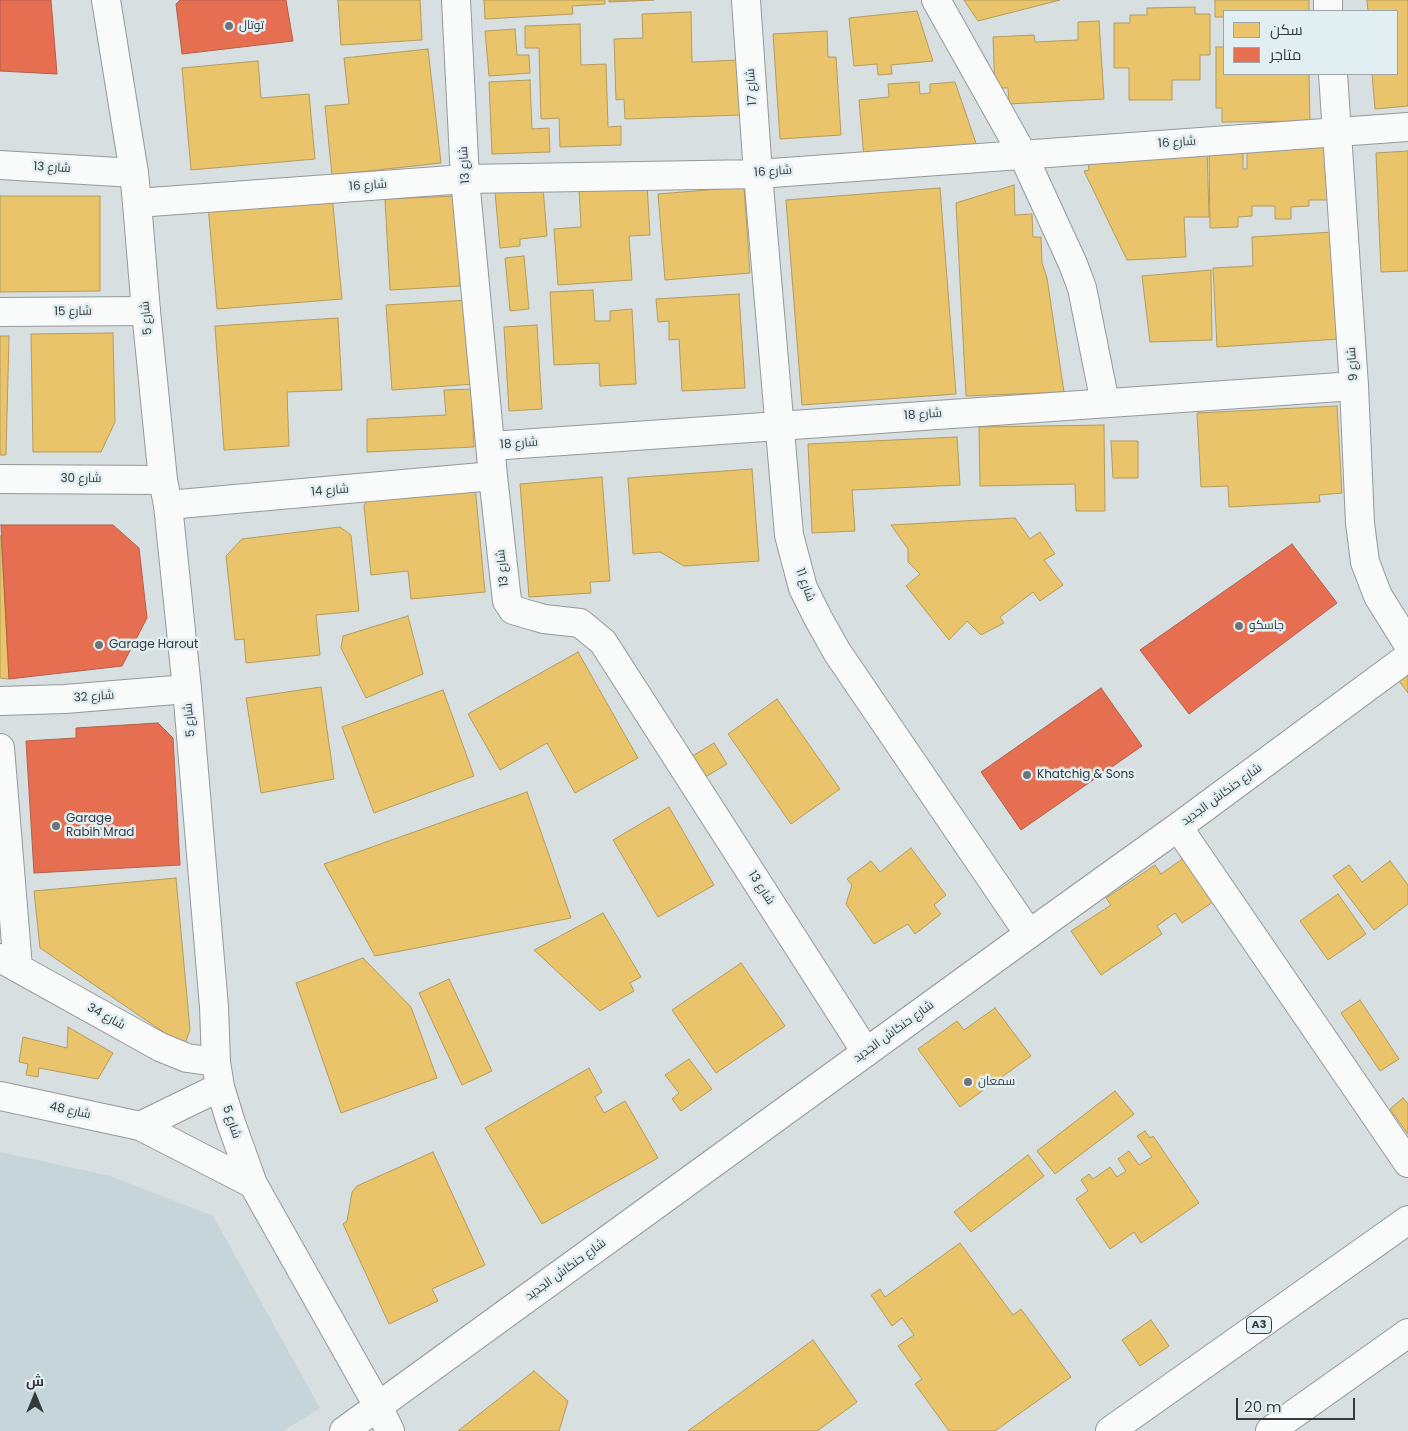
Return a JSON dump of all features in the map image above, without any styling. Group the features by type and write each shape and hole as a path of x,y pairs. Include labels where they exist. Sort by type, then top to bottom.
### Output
{"main road":[{"name":"شارع 5","path":"106,0 138,203 146,311 187,689 218,1075 231,1123 253,1184 378,1406 390,1431"},
{"name":"شارع 13","path":"456,0 466,179 493,476 507,601 514,610 523,613 544,619 580,623 603,642 866,1052"},
{"name":"شارع 17","path":"746,0 758,174"},
{"path":"936,0 1023,154 1073,264 1082,288 1105,403"},
{"name":"شارع 9","path":"1333,75 1354,386 1360,523 1365,562 1378,596 1408,644"},
{"name":"شارع 16","path":"138,203 466,179 758,174 1408,127"},
{"name":"شارع 13","path":"0,165 134,173"},
{"name":"شارع 11","path":"758,174 789,535 803,588 837,652 1029,934"},
{"name":"شارع 15","path":"0,312 146,311"},
{"name":"شارع 18","path":"491,446 1354,386"},
{"name":"شارع 14","path":"165,492 493,476"},
{"name":"شارع 30","path":"0,479 165,492"},
{"name":"شارع حنكاش الجديد","path":"344,1431 1178,827 1408,657"},
{"name":"شارع 32","path":"0,701 65,699 187,689"},
{"path":"0,748 9,963"},
{"path":"1178,827 1408,1163"},
{"name":"شارع 34","path":"9,963 160,1047 187,1058 218,1075"},
{"path":"140,1126 218,1075"},
{"name":"شارع 48","path":"0,1096 140,1126 253,1184"},
{"name":"A3","path":"1110,1431 1408,1220"},
{"path":"1270,1431 1408,1333"}],"shaded area":[{"path":"0,1152 110,1176 213,1216 320,1408 283,1431 0,1431"}],"building: سكن":[{"path":"338,0 420,0 422,40 341,45"},
{"path":"484,0 605,0 605,4 572,6 573,14 485,19"},
{"path":"609,0 654,0 609,2"},
{"path":"964,0 1060,0 978,21"},
{"path":"1215,0 1309,0 1309,10 1223,10 1223,17 1215,17"},
{"path":"1367,0 1408,0 1408,106 1375,109 1372,75 1398,75 1398,10 1368,10"},
{"path":"1195,7 1195,14 1210,14 1210,55 1200,55 1200,80 1172,80 1172,100 1129,100 1129,68 1114,68 1114,23 1130,23 1130,15 1147,15 1147,8"},
{"path":"917,11 933,61 891,65 892,74 878,75 877,64 854,66 849,18"},
{"path":"691,12 692,62 739,60 741,115 625,119 624,99 616,100 614,39 643,38 642,14"},
{"path":"1099,21 1104,99 1009,104 1008,88 995,88 993,37 1034,35 1035,42 1078,40 1078,22"},
{"path":"580,24 581,65 606,64 608,127 621,126 621,145 560,147 559,118 541,119 539,48 525,48 525,26"},
{"path":"515,29 517,55 529,55 530,73 489,76 485,31"},
{"path":"827,31 828,57 836,57 841,135 780,139 773,34"},
{"path":"1216,47 1223,47 1223,75 1309,75 1310,121 1222,122 1222,108 1216,108"},
{"path":"428,49 441,163 332,175 325,106 349,104 344,58"},
{"path":"258,61 261,98 309,94 315,159 191,170 182,68"},
{"path":"530,80 532,129 549,128 550,152 492,154 489,82"},
{"path":"919,82 920,94 930,93 930,84 955,82 978,149 864,158 859,100 889,97 888,84"},
{"path":"1332,141 1333,200 1309,200 1309,206 1291,207 1291,219 1275,219 1275,206 1252,206 1252,216 1238,217 1238,227 1210,228 1209,145 1243,145 1243,169 1247,169 1247,143"},
{"path":"1207,146 1209,217 1184,217 1186,257 1127,260 1084,171 1089,170 1087,153"},
{"path":"1408,151 1408,271 1381,272 1376,153"},
{"path":"647,184 650,235 629,236 632,280 558,285 554,229 581,227 579,188"},
{"path":"1014,185 1015,215 1032,214 1033,237 1041,237 1042,263 1047,278 1064,392 966,396 956,203"},
{"path":"744,187 750,273 665,280 658,194"},
{"path":"543,188 547,236 520,239 520,246 500,248 495,192"},
{"path":"940,188 956,394 802,405 786,200"},
{"path":"332,195 342,299 217,309 208,205"},
{"path":"0,196 100,196 100,291 0,292"},
{"path":"456,196 460,286 390,290 385,199"},
{"path":"1333,232 1339,339 1217,347 1213,268 1253,266 1252,237"},
{"path":"524,256 529,309 510,311 505,258"},
{"path":"1211,270 1212,340 1150,342 1142,276"},
{"path":"593,290 595,321 610,321 610,311 632,309 636,384 600,386 599,363 554,365 550,292"},
{"path":"739,294 745,388 682,391 679,339 669,340 669,321 658,322 656,299"},
{"path":"468,300 474,384 392,390 386,305"},
{"path":"338,318 342,390 287,392 289,446 224,450 215,326"},
{"path":"537,325 542,409 509,411 504,327"},
{"path":"113,333 115,422 101,452 33,452 31,334"},
{"path":"0,336 9,336 6,455 0,455"},
{"path":"471,389 474,447 367,452 367,419 446,415 444,390"},
{"path":"1337,406 1342,493 1319,495 1320,502 1229,507 1228,486 1201,487 1197,413"},
{"path":"1104,425 1105,511 1076,511 1075,484 980,486 979,427"},
{"path":"957,437 960,485 852,490 855,531 812,533 808,444"},
{"path":"1111,441 1138,441 1138,478 1113,478"},
{"path":"752,469 759,561 684,566 660,552 633,554 628,478"},
{"path":"602,477 610,581 590,582 591,593 529,597 520,484"},
{"path":"475,486 485,592 411,599 408,571 371,575 364,506 369,496"},
{"path":"1015,518 1030,539 1040,532 1055,554 1044,560 1063,585 1040,601 1033,592 1000,617 1004,623 981,635 967,621 949,640 906,586 920,574 908,562 908,549 891,525"},
{"path":"340,527 351,535 359,611 316,615 320,655 246,663 244,639 235,640 226,556 242,539"},
{"path":"1,536 9,679 0,678"},
{"path":"408,616 423,674 366,698 341,648 343,636"},
{"path":"578,652 638,758 575,793 547,743 500,770 468,714"},
{"path":"1408,670 1408,693 1397,678"},
{"path":"321,687 334,779 261,793 246,698"},
{"path":"443,690 474,776 374,813 342,727"},
{"path":"777,699 840,789 791,824 728,734"},
{"path":"714,743 727,764 702,779 689,758"},
{"path":"527,792 571,918 375,956 324,864"},
{"path":"669,807 714,885 658,917 613,840"},
{"path":"911,848 946,895 934,905 941,914 915,934 908,924 874,944 846,904 852,885 847,879 871,861 880,872"},
{"path":"1184,858 1213,902 1182,923 1175,913 1157,926 1162,934 1101,975 1071,931 1111,905 1106,898 1155,865 1161,874"},
{"path":"1390,861 1408,885 1408,904 1374,930 1333,876 1349,865 1362,882"},
{"path":"176,878 190,1030 184,1046 40,948 34,891"},
{"path":"1338,894 1366,934 1328,960 1300,921"},
{"path":"603,913 641,977 630,983 634,991 600,1011 534,950"},
{"path":"363,958 411,1007 437,1078 341,1113 296,983"},
{"path":"741,963 785,1026 716,1073 672,1010"},
{"path":"449,979 492,1071 462,1085 419,993"},
{"path":"1360,1000 1399,1059 1380,1071 1341,1013"},
{"name":"سمعان","path":"995,1008 1031,1056 960,1107 918,1049 957,1021 964,1030"},
{"path":"68,1027 113,1053 98,1079 39,1068 38,1077 26,1075 28,1064 19,1062 23,1037 67,1048"},
{"path":"689,1059 712,1089 681,1111 672,1099 679,1093 665,1075"},
{"path":"589,1068 602,1092 595,1097 604,1113 625,1101 658,1158 542,1224 485,1128"},
{"path":"1115,1091 1134,1114 1055,1174 1037,1151"},
{"path":"1403,1098 1408,1104 1408,1134 1390,1109"},
{"path":"1145,1131 1150,1138 1153,1136 1199,1203 1141,1243 1134,1232 1110,1249 1076,1199 1088,1191 1081,1180 1089,1174 1093,1179 1110,1167 1117,1177 1126,1171 1118,1159 1129,1151 1139,1165 1152,1157 1137,1136"},
{"path":"433,1152 485,1265 432,1289 438,1301 389,1324 343,1224 347,1221 352,1192 357,1186"},
{"path":"1028,1155 1044,1176 971,1232 954,1212"},
{"path":"960,1243 1013,1315 1021,1309 1071,1377 995,1431 949,1431 915,1384 922,1379 898,1346 914,1335 902,1318 892,1326 871,1295 880,1289 885,1297"},
{"path":"1151,1320 1169,1346 1140,1366 1122,1340"},
{"path":"813,1340 857,1402 817,1431 688,1431"},
{"path":"534,1371 568,1401 559,1431 458,1431"}],"building: متاجر":[{"path":"0,0 51,0 57,74 0,71"},
{"path":"180,0 286,0 293,41 182,54 176,4"},
{"path":"1,525 113,525 139,548 147,618 122,666 9,679"},
{"name":"جاسكو","path":"1292,544 1337,603 1189,714 1140,650"},
{"path":"1101,688 1142,746 1021,830 981,772"},
{"path":"158,723 173,738 180,865 34,873 26,741 76,738 76,728"}],"place":[{"name":"توتال","path":"229,26"},
{"name":"جاسكو","path":"1239,626"},
{"name":"Garage Harout","path":"99,645"},
{"name":"Khatchig & Sons","path":"1027,775"},
{"name":"Garage Rabih Mrad","path":"56,826"},
{"name":"سمعان","path":"968,1082"}]}
